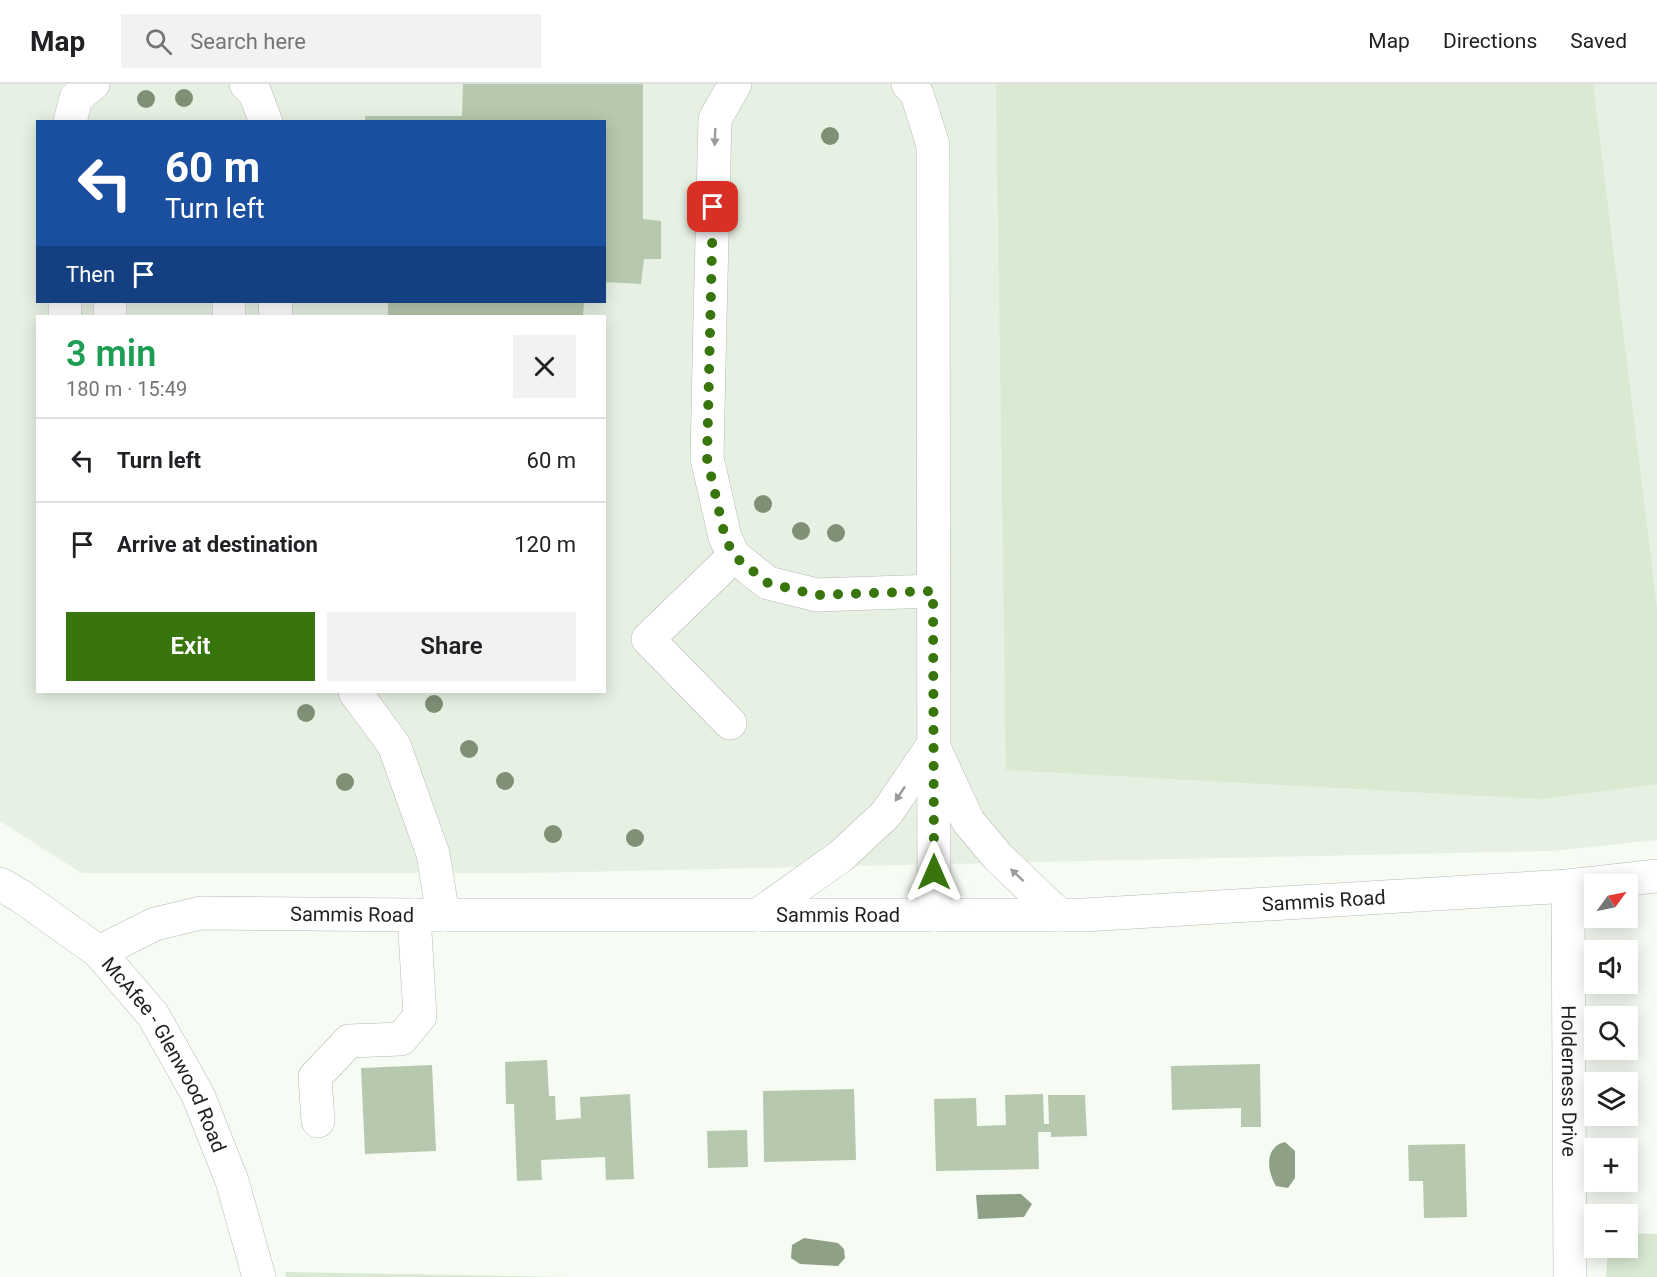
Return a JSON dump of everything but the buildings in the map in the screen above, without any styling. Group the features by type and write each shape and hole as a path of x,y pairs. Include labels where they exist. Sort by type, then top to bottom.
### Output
{"street":[{"path":"70,120 76,98 93,84"},
{"path":"246,84 255,93 265,120"},
{"path":"735,84 715,119 707,458 725,537 734,556 768,583 817,595 933,591"},
{"path":"908,84 917,94 933,145 934,915"},
{"path":"730,723 648,639 734,556"},
{"path":"318,1121 315,1077 349,1041 401,1039 420,1016 429,915 433,854 394,745 356,693"},
{"path":"933,745 968,820 998,857 1059,915"},
{"path":"758,915 841,856 886,814 933,745"},
{"name":"Sammis Road","path":"99,952 155,924 201,913 1117,914 1568,886 1657,876"},
{"name":"McAfee - Glenwood Road","path":"0,884 99,952 153,1015 198,1095 232,1180 259,1277"},
{"name":"Holderness Drive","path":"1568,886 1570,1277"}],"shaded area":[{"path":"0,84 1657,84 1657,840 1553,851 532,873 81,873 0,821"},
{"path":"996,84 1593,84 1657,608 1657,784 1542,799 1006,770"},
{"path":"1285,1142 1295,1151 1295,1178 1288,1188 1276,1186 1269,1167 1273,1149"},
{"path":"1021,1194 1032,1204 1024,1217 978,1219 976,1195"},
{"path":"1638,1233 1657,1234 1657,1277 1606,1277 1607,1258 1638,1258"},
{"path":"804,1238 838,1243 844,1249 845,1258 838,1266 800,1264 791,1258 792,1245"},
{"path":"285,1272 568,1277 286,1277"}],"route":[{"path":"713,207 707,458 725,537 734,556 768,583 817,595 933,591 934,872"}]}
